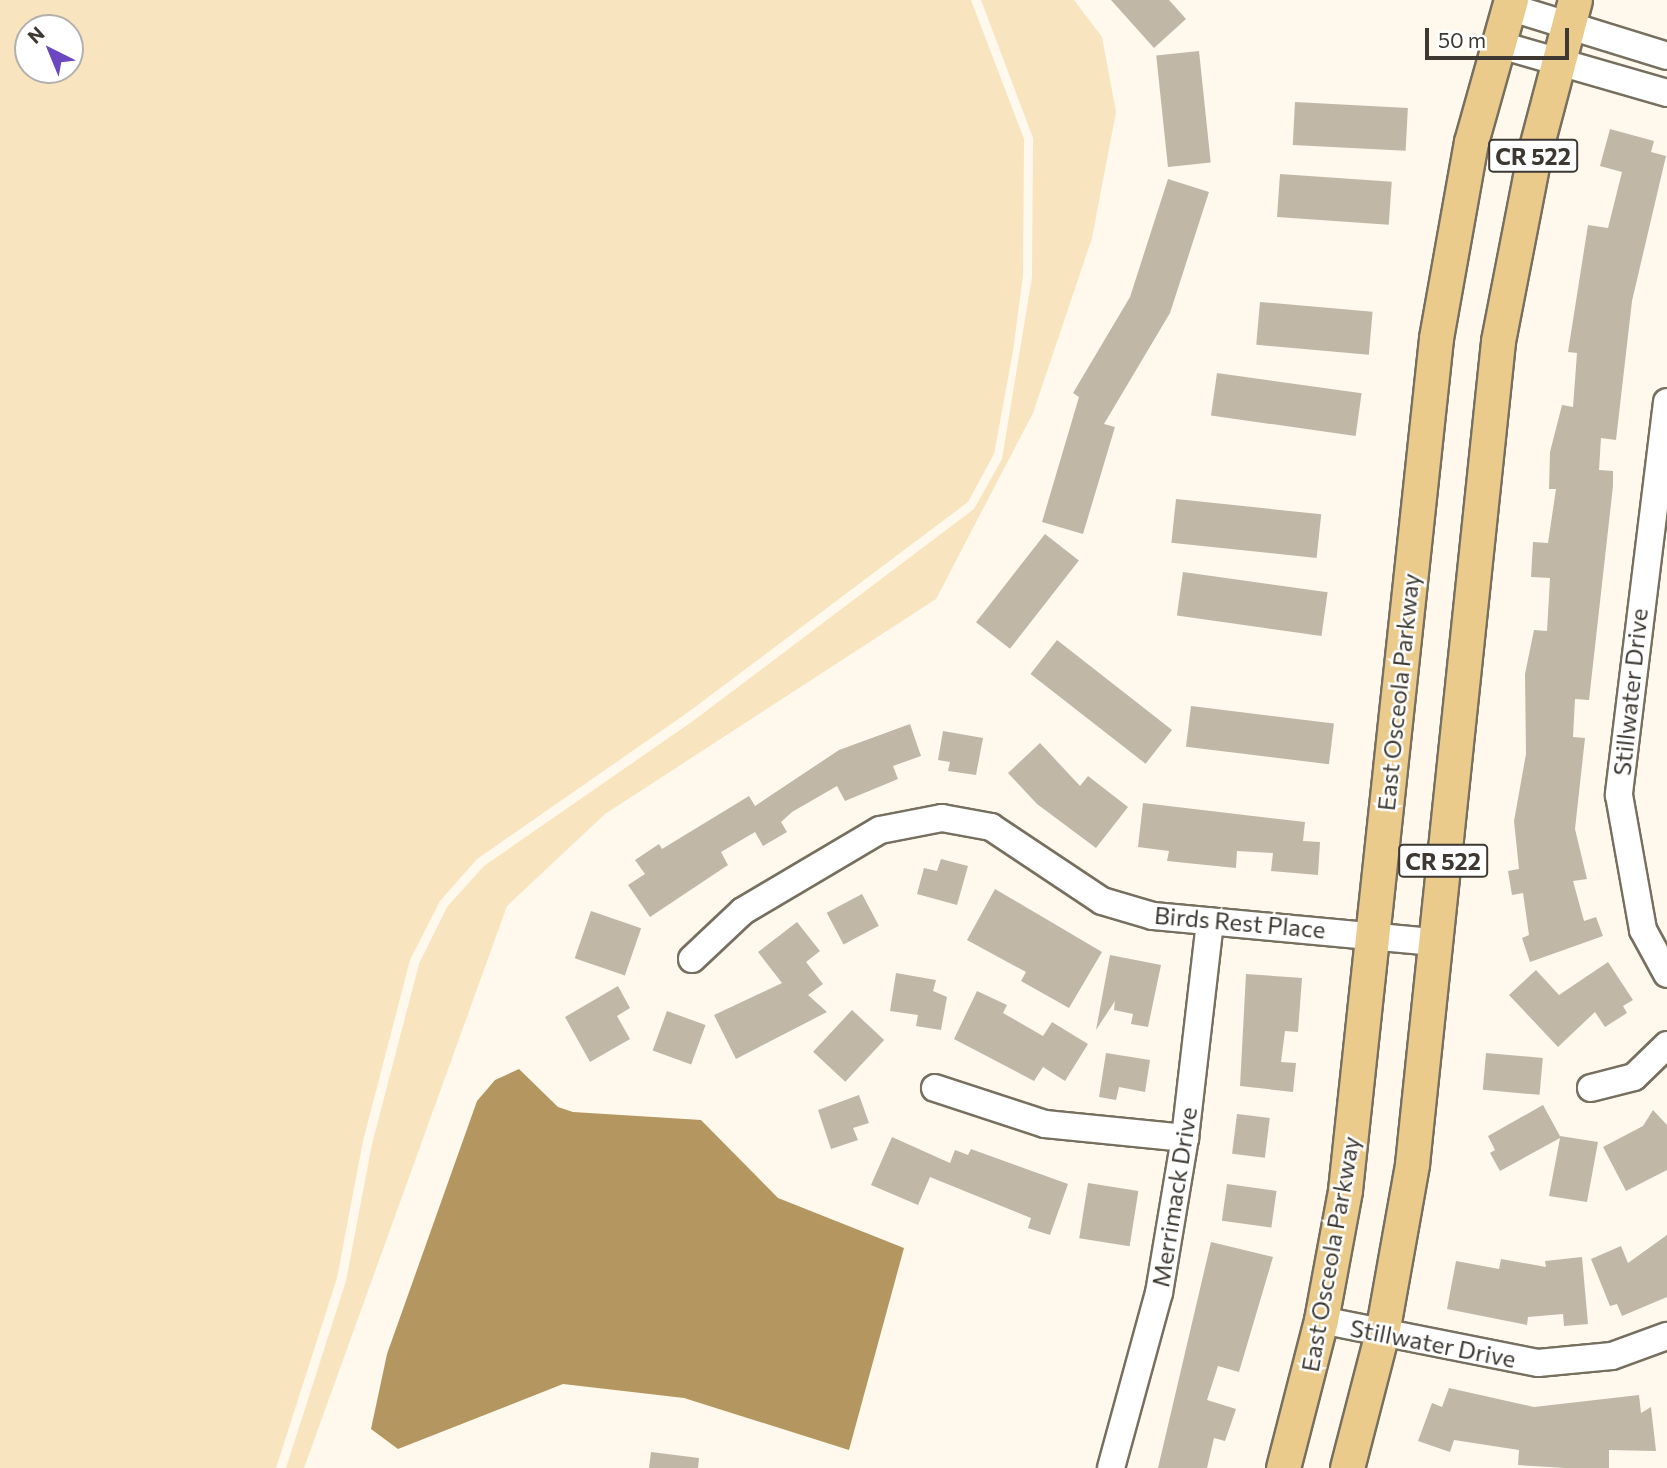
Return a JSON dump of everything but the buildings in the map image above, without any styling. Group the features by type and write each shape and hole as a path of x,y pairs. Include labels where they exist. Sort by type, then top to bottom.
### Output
{"main road":[{"name":"East Osceola Parkway","path":"1283,1468 1321,1320 1345,1190 1436,338 1469,155 1510,3"},
{"name":"CR 522","path":"1347,1468 1382,1334 1412,1164 1498,341 1556,62 1570,12"}],"street":[{"path":"1510,3 1570,12 1667,56"},
{"path":"1497,44 1667,93"},
{"name":"Stillwater Drive","path":"1667,402 1660,485 1619,795 1643,930 1667,974"},
{"name":"Birds Rest Place","path":"692,959 743,911 880,830 942,818 991,827 1101,901 1153,916 1435,942"},
{"name":"Merrimack Drive","path":"1111,1468 1159,1293 1185,1138 1210,921"},
{"path":"1591,1088 1634,1077 1667,1045"},
{"path":"935,1088 1045,1124 1185,1138"},
{"name":"Stillwater Drive","path":"1321,1320 1538,1363 1592,1360 1667,1336"}],"shaded area":[{"path":"0,0 971,0 1024,139 1023,275 1013,351 994,454 968,502 687,713 477,859 440,901 410,960 363,1141 337,1278 276,1468 0,1468"},
{"path":"981,0 1074,0 1102,37 1116,112 1092,238 1033,413 936,599 605,814 507,906 304,1468 286,1468 346,1281 372,1144 419,964 447,907 484,866 693,721 974,509 1002,459 1032,277 1033,138"},
{"path":"519,1069 558,1107 573,1112 701,1120 778,1198 904,1248 849,1450 684,1398 563,1384 398,1449 371,1429 387,1354 477,1101 495,1080"}]}
